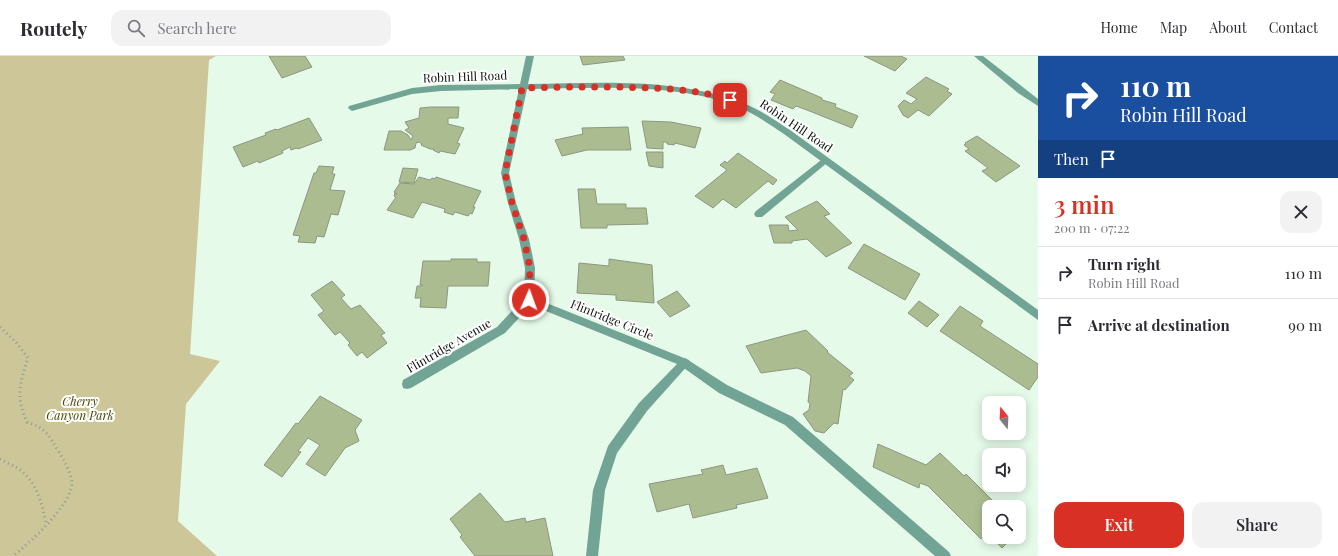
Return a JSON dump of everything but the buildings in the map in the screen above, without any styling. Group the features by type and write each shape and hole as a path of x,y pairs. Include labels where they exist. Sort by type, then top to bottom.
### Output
{"street":[{"path":"529,300 530,268 524,239 512,203 505,173 530,56"},
{"path":"978,56 1038,103"},
{"name":"Robin Hill Road","path":"352,108 412,91 465,87 657,87 716,96 744,106 787,132 1038,316"},
{"path":"759,214 825,160"},
{"name":"Flintridge Circle","path":"529,300 685,364 723,389 790,421 945,556"},
{"name":"Flintridge Avenue","path":"407,384 501,330 529,300"},
{"path":"592,556 599,490 612,450 643,407 685,364"}],"path":[{"path":"0,328 16,342 28,358 18,393 21,412 27,422 37,425 48,432 70,473 71,489 65,503 22,550 13,556"},
{"path":"0,459 20,470 33,485 41,500 46,524"}],"green space":[{"name":"Cherry Canyon Park","path":"0,56 216,56 209,60 190,354 220,361 186,404 178,521 217,556 0,556"}],"route":[{"path":"529,300 530,268 524,239 512,203 505,173 522,88 575,86 657,87 716,96 730,100"}]}
